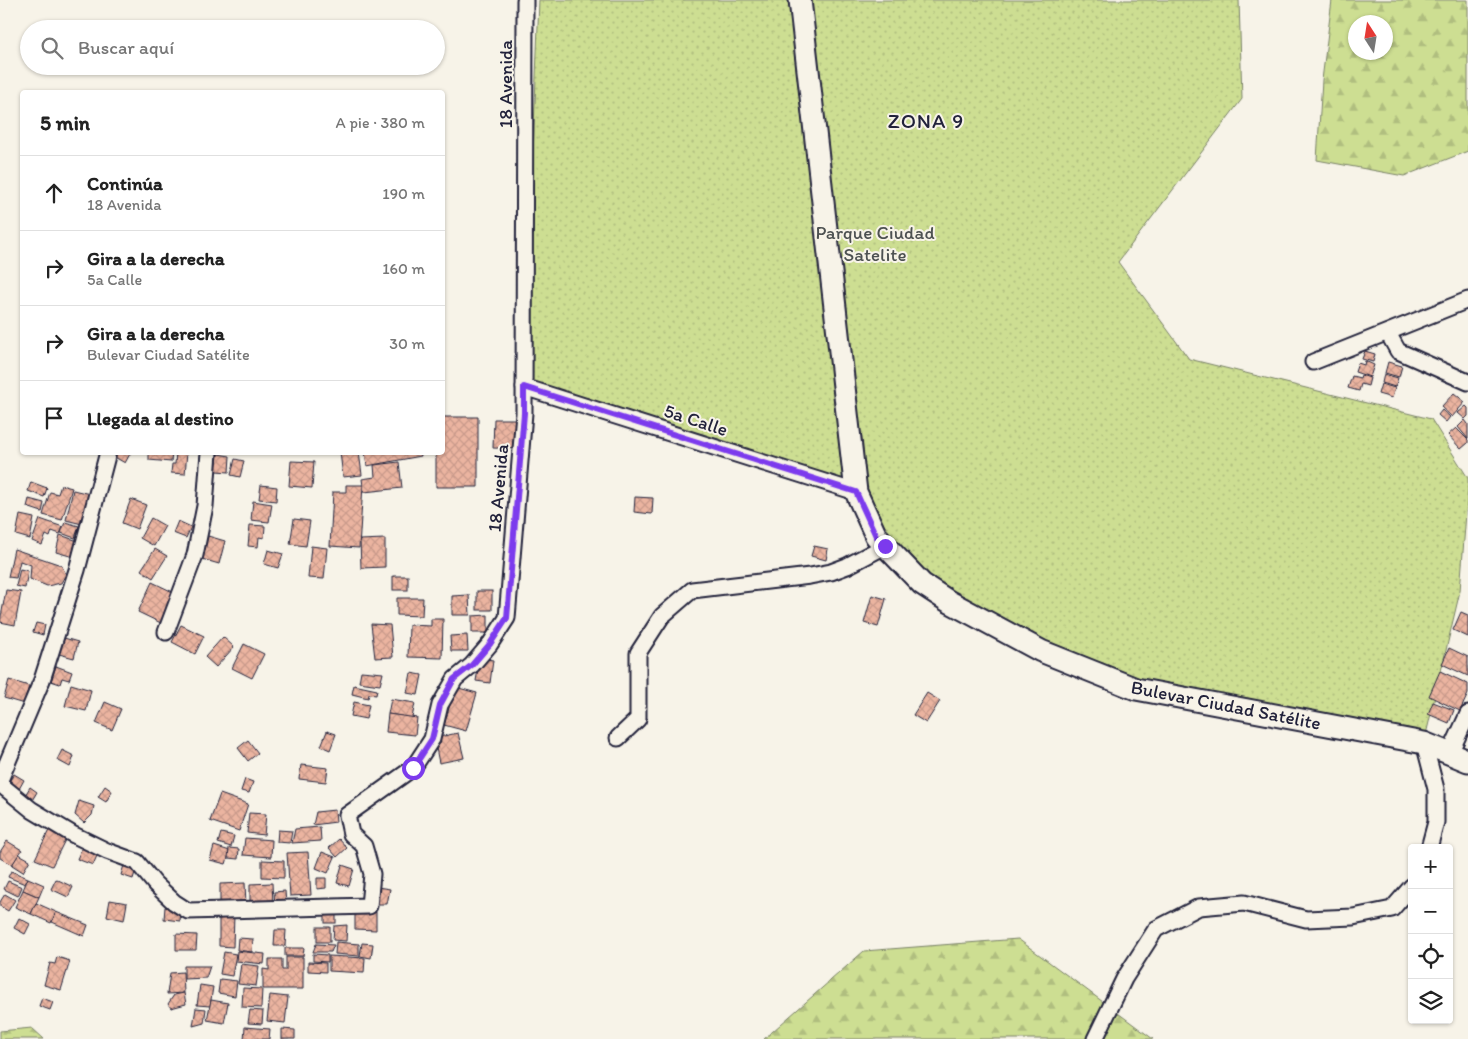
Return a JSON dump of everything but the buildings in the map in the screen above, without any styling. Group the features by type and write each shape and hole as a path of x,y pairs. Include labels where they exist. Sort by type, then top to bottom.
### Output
{"street":[{"name":"18 Avenida","path":"0,784 32,810 72,834 107,852 136,862 154,884 174,902 188,911 369,906 372,874 364,846 351,834 347,815 413,768 432,739 440,705 454,679 472,665 490,644 507,618 524,413 525,0"},
{"name":"Bulevar Ciudad Satélite","path":"800,0 856,492 876,536 922,584 948,601 1041,651 1136,689 1424,743 1459,757"},
{"path":"1313,362 1468,300"},
{"path":"1388,333 1398,351 1468,382"},
{"name":"5a Calle","path":"524,387 856,492"},
{"path":"0,780 42,680 77,570 107,455"},
{"path":"166,632 195,555 205,506 209,455"},
{"path":"618,738 638,719 638,653 662,616 692,590 831,572 847,566 885,546"},
{"path":"1459,757 1468,714"},
{"path":"1424,743 1436,789 1436,822 1430,844"},
{"path":"1095,1039 1124,979 1156,929 1199,907 1244,903 1306,919 1353,918 1392,909 1409,889"}],"green space":[{"name":"Parque Ciudad Satelite","path":"539,0 1239,0 1242,99 1118,262 1189,359 1431,419 1468,478 1468,487 1460,591 1424,743 1114,681 948,601 856,492 524,387"},
{"path":"1332,0 1468,0 1468,151 1404,176 1317,160 1322,80"},
{"path":"1018,939 1153,1039 764,1039 864,951"},
{"path":"32,1028 44,1039 0,1039 0,1031"}],"district":[{"name":"ZONA 9","path":"926,120"}],"route":[{"path":"413,768 432,739 440,705 454,679 472,665 490,644 507,618 524,413 524,387 856,492 876,536 885,546"}]}
